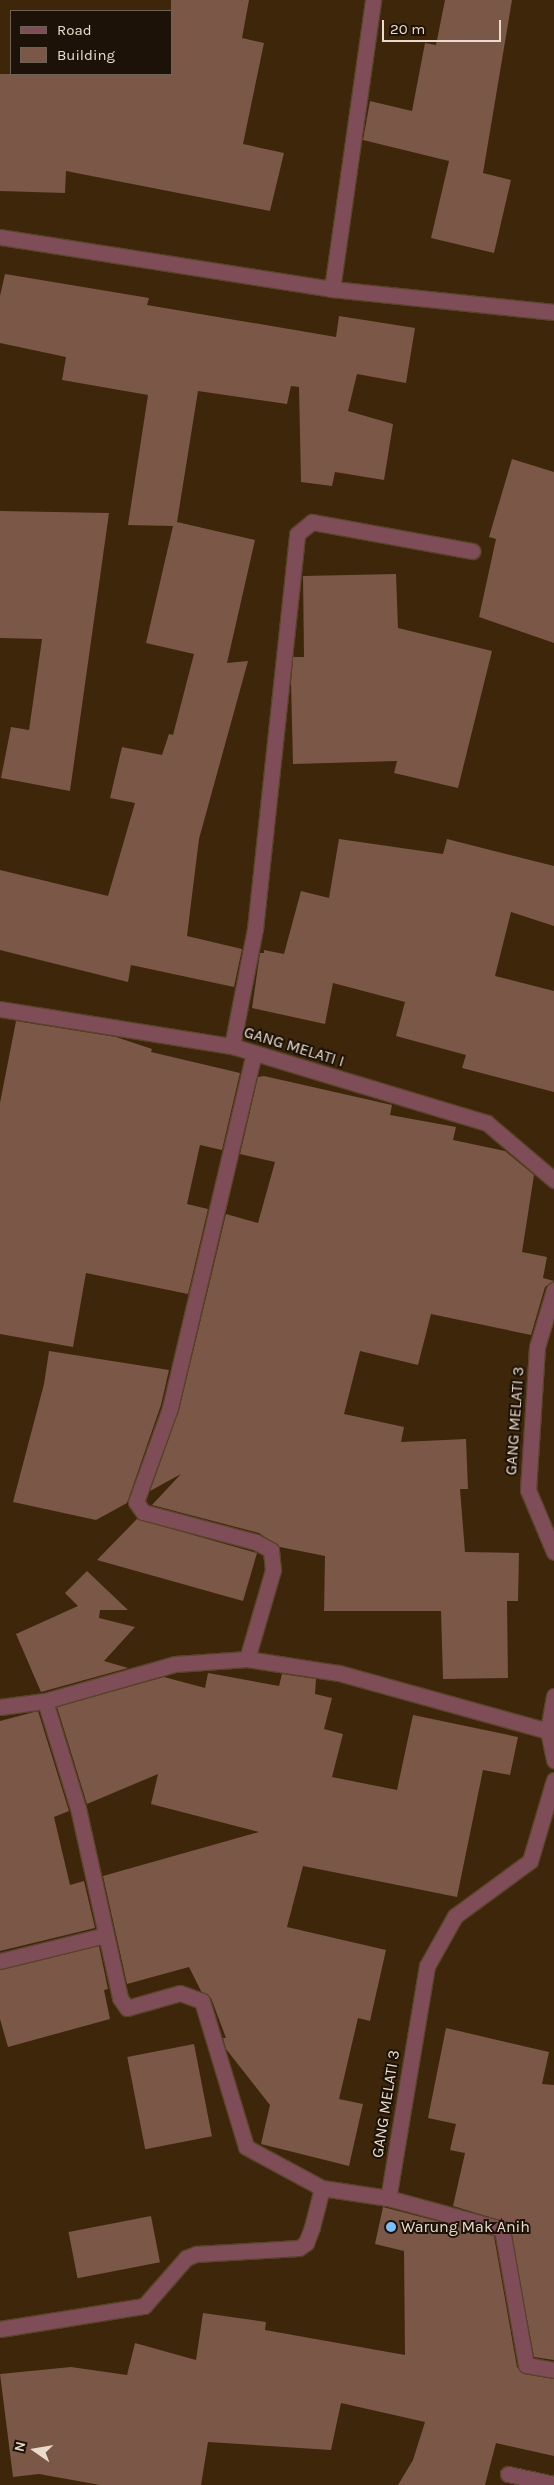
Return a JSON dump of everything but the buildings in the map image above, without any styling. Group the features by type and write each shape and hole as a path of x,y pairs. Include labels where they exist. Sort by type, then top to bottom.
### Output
{"street":[{"path":"332,289 373,0"},
{"path":"0,237 332,289 554,312"},
{"path":"232,1046 254,929 297,534 312,522 472,551"},
{"name":"GANG MELATI I","path":"0,1009 232,1046 488,1123 554,1180"},
{"path":"247,1659 273,1570 271,1550 256,1542 143,1512 136,1502 170,1408 254,1054"},
{"name":"GANG MELATI 3","path":"554,1290 537,1347 528,1490 554,1552"},
{"path":"0,1707 45,1700 175,1664 247,1659 339,1673 548,1730"},
{"path":"554,1696 548,1730 554,1760"},
{"path":"45,1700 78,1808 120,1998 127,2008 180,1993 202,2001 246,2148 322,2188 388,2198 502,2229 526,2365 554,2370"},
{"name":"GANG MELATI 3","path":"388,2198 427,1966 455,1916 530,1861 554,1780"},
{"path":"0,1961 106,1935"},
{"path":"0,2329 144,2306 186,2258 196,2254 299,2248 306,2243 322,2188"},
{"path":"508,2474 554,2484"}],"place":[{"name":"Warung Mak Anih","path":"391,2227"}]}
